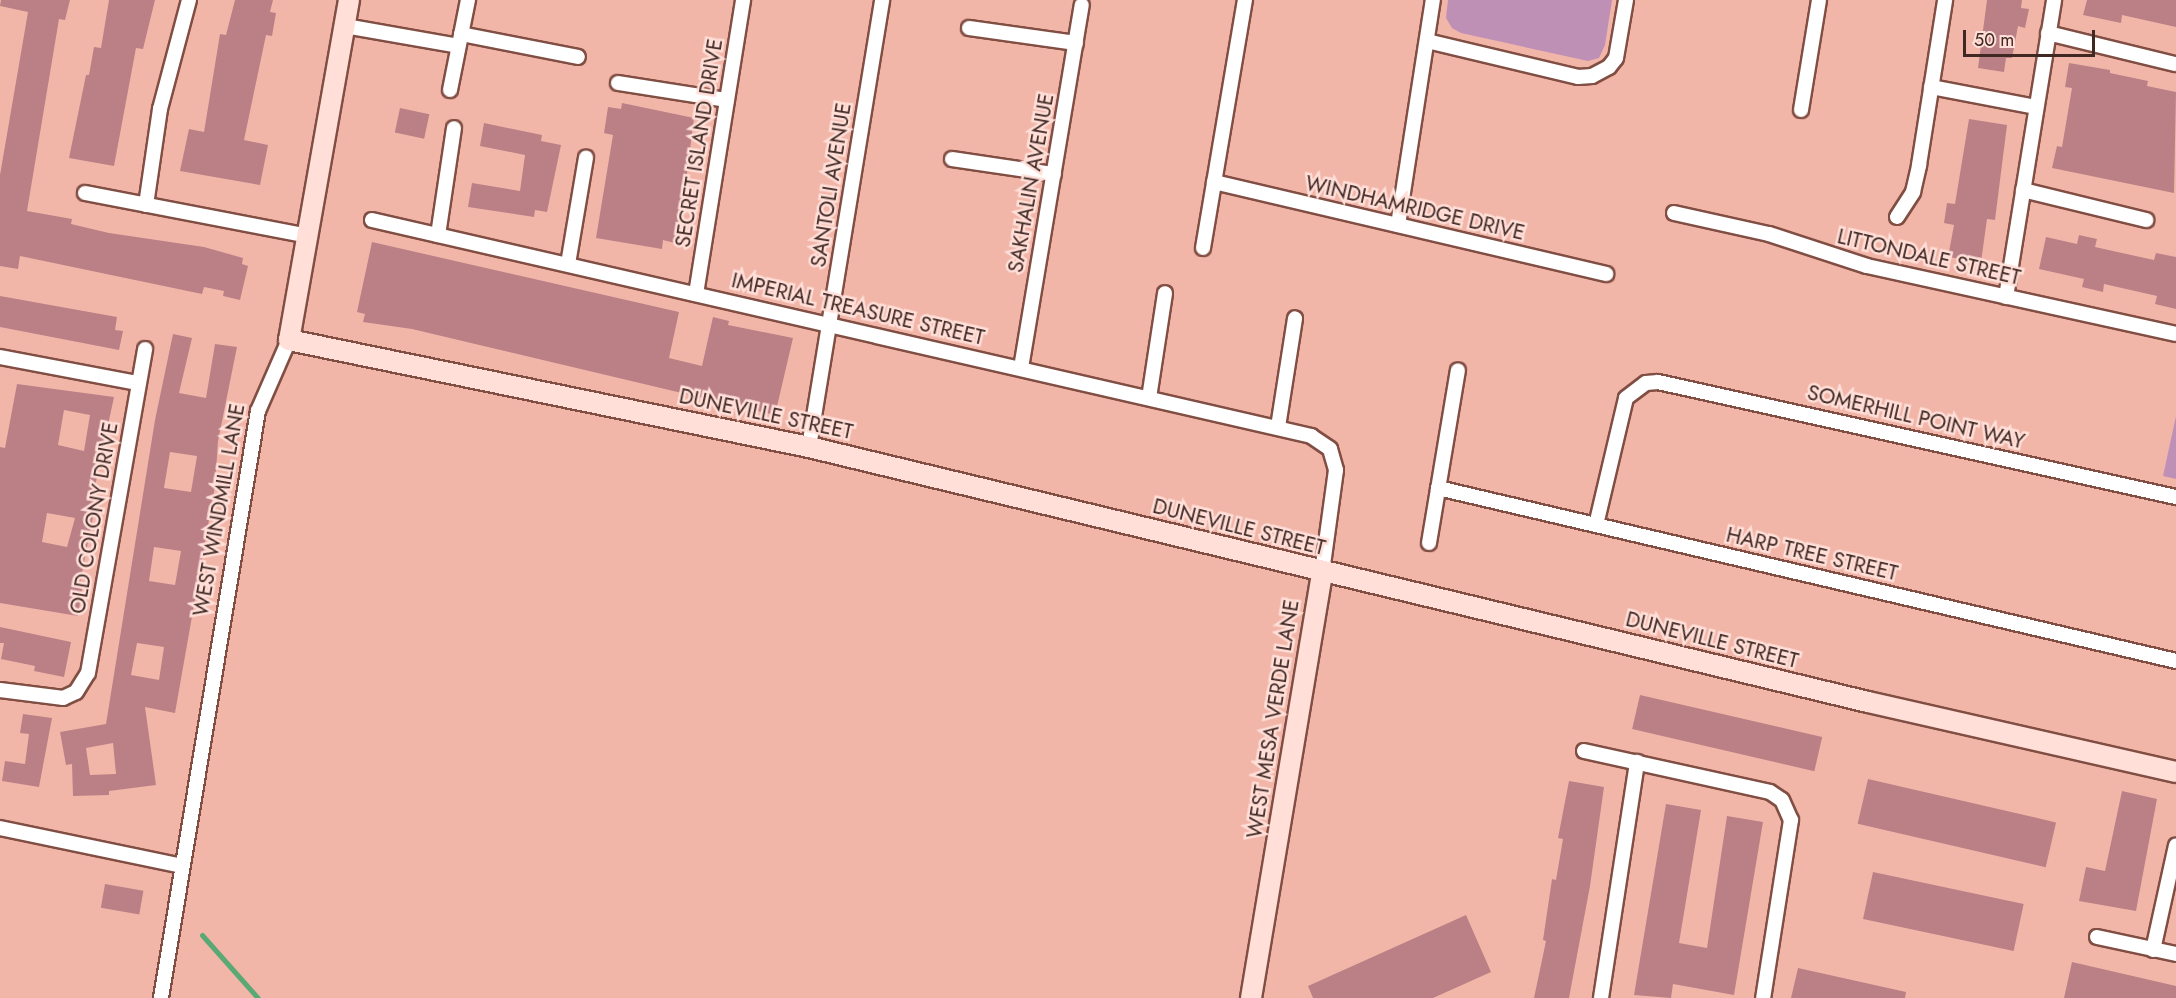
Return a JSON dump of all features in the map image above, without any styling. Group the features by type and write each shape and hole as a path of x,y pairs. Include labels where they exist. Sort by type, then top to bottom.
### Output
{"street":[{"path":"146,205 160,109 189,0"},
{"name":"WEST WINDMILL LANE","path":"160,998 258,411 289,340 349,0"},
{"path":"450,90 468,0"},
{"name":"SECRET ISLAND DRIVE","path":"696,294 744,0"},
{"name":"SANTOLI AVENUE","path":"809,447 882,0"},
{"path":"1203,248 1245,0"},
{"path":"1398,225 1433,0"},
{"path":"1427,41 1578,77 1609,67 1616,58 1626,0"},
{"path":"1801,110 1819,0"},
{"path":"1898,217 1913,192 1945,0"},
{"path":"2006,297 2054,0"},
{"name":"SAKHALIN AVENUE","path":"1021,368 1082,6"},
{"path":"345,26 578,57"},
{"path":"969,28 1076,43"},
{"path":"2048,33 2175,64"},
{"path":"618,83 727,100"},
{"path":"1931,87 2036,107"},
{"path":"438,235 454,128"},
{"path":"568,264 586,158"},
{"path":"952,159 1054,174"},
{"name":"WINDHAMRIDGE DRIVE","path":"1214,182 1606,274"},
{"path":"2023,190 2146,220"},
{"path":"85,193 309,236"},
{"name":"LITTONDALE STREET","path":"1674,213 1770,234 1867,266 2176,334"},
{"name":"IMPERIAL TREASURE STREET","path":"372,220 1278,427 1311,436 1330,449"},
{"path":"1149,398 1165,293"},
{"path":"1278,427 1295,318"},
{"name":"DUNEVILLE STREET","path":"289,340 809,447 1322,572 2176,772"},
{"name":"OLD COLONY DRIVE","path":"0,690 52,698 76,692 88,673 145,349"},
{"path":"0,357 138,383"},
{"path":"1430,543 1458,370"},
{"name":"SOMERHILL POINT WAY","path":"1596,525 1621,410 1626,398 1646,383 1677,384 2176,497"},
{"name":"WEST MESA VERDE LANE","path":"1251,998 1322,572 1336,470 1330,449"},
{"name":"HARP TREE STREET","path":"1438,488 2176,661"},
{"path":"1584,751 1770,792 1782,800 1791,820 1763,998"},
{"path":"1600,998 1637,762"},
{"path":"0,828 182,866"},
{"path":"2153,950 2176,845"},
{"path":"2097,938 2176,954"}],"shaded area":[{"path":"1448,0 1612,0 1605,45 1599,58 1588,61 1461,33 1452,28 1446,18"},
{"path":"2176,416 2176,479 2163,476"}],"building":[{"path":"1,0 70,0 65,20 59,19 27,211 72,219 71,224 109,233 204,247 243,258 242,264 248,266 240,300 223,296 224,291 204,287 202,294 20,256 18,269 0,266 0,175 28,12 0,6"},
{"path":"109,0 155,0 143,49 136,48 114,166 69,158 94,47 101,48"},
{"path":"235,0 273,0 270,12 276,13 272,36 266,35 244,140 268,145 260,185 180,171 189,129 204,132 220,34 226,35"},
{"path":"1987,0 2022,0 2021,8 2029,9 2025,28 2018,26 2012,58 2006,58 2004,72 1978,68"},
{"path":"2087,0 2176,0 2176,27 2122,15 2121,23 2083,15"},
{"path":"2069,63 2110,70 2110,73 2148,81 2147,86 2176,92 2174,193 2052,168 2057,146 2062,147 2072,88 2065,87"},
{"path":"622,103 694,118 681,221 675,243 663,240 662,249 596,238 613,135 604,133 608,107 621,109"},
{"path":"400,108 429,114 424,139 395,132"},
{"path":"1969,119 2007,125 1995,220 1987,219 1981,262 1948,257 1954,225 1944,223 1947,203 1955,204"},
{"path":"484,123 542,135 541,141 561,145 547,212 535,210 534,217 468,207 472,183 520,191 525,155 480,146"},
{"path":"2079,235 2097,239 2095,247 2154,260 2156,253 2176,257 2176,309 2155,304 2157,296 2104,284 2103,292 2082,287 2084,279 2039,269 2046,237 2077,244"},
{"path":"372,242 679,312 669,358 702,366 713,317 729,321 728,325 793,338 775,415 412,329 363,322 365,314 357,312"},
{"path":"0,296 117,317 115,330 123,331 119,350 0,327"},
{"path":"173,334 192,338 179,393 206,398 215,344 237,347 218,441 215,486 175,713 145,707 156,785 109,791 109,795 73,796 72,764 66,765 60,732 106,724 155,420","holes":["170,452 197,456 191,492 164,488","154,547 181,551 175,585 149,581","137,643 164,647 159,680 131,675","113,743 116,774 90,775 86,748"]},
{"path":"17,384 114,397 94,491 98,491 79,588 82,588 78,616 0,603 0,447 5,448","holes":["64,410 90,415 84,451 58,445","47,513 75,518 67,547 42,542"]},
{"path":"0,627 71,642 64,677 34,671 35,666 1,659 4,643 0,643"},
{"path":"1640,695 1822,737 1814,771 1632,729"},
{"path":"23,714 52,718 39,787 2,781 5,761 25,764 29,734 20,733"},
{"path":"1868,779 2056,822 2046,867 1858,824"},
{"path":"1569,781 1604,787 1590,886 1569,998 1534,998 1546,941 1543,940 1552,879 1556,880 1563,839 1558,838"},
{"path":"2122,791 2157,799 2136,911 2079,901 2086,867 2105,871"},
{"path":"1666,804 1701,810 1679,943 1707,948 1727,816 1763,822 1734,995 1673,984 1671,998 1634,995"},
{"path":"1873,872 2024,904 2014,951 1863,919"},
{"path":"105,884 143,891 139,914 101,908"},
{"path":"1466,915 1491,972 1433,998 1313,998 1308,986"},
{"path":"2072,962 2176,986 2176,998 2064,998"},
{"path":"1798,968 1906,992 1905,998 1791,998"}],"waterway":[{"path":"202,935 258,998"}]}
